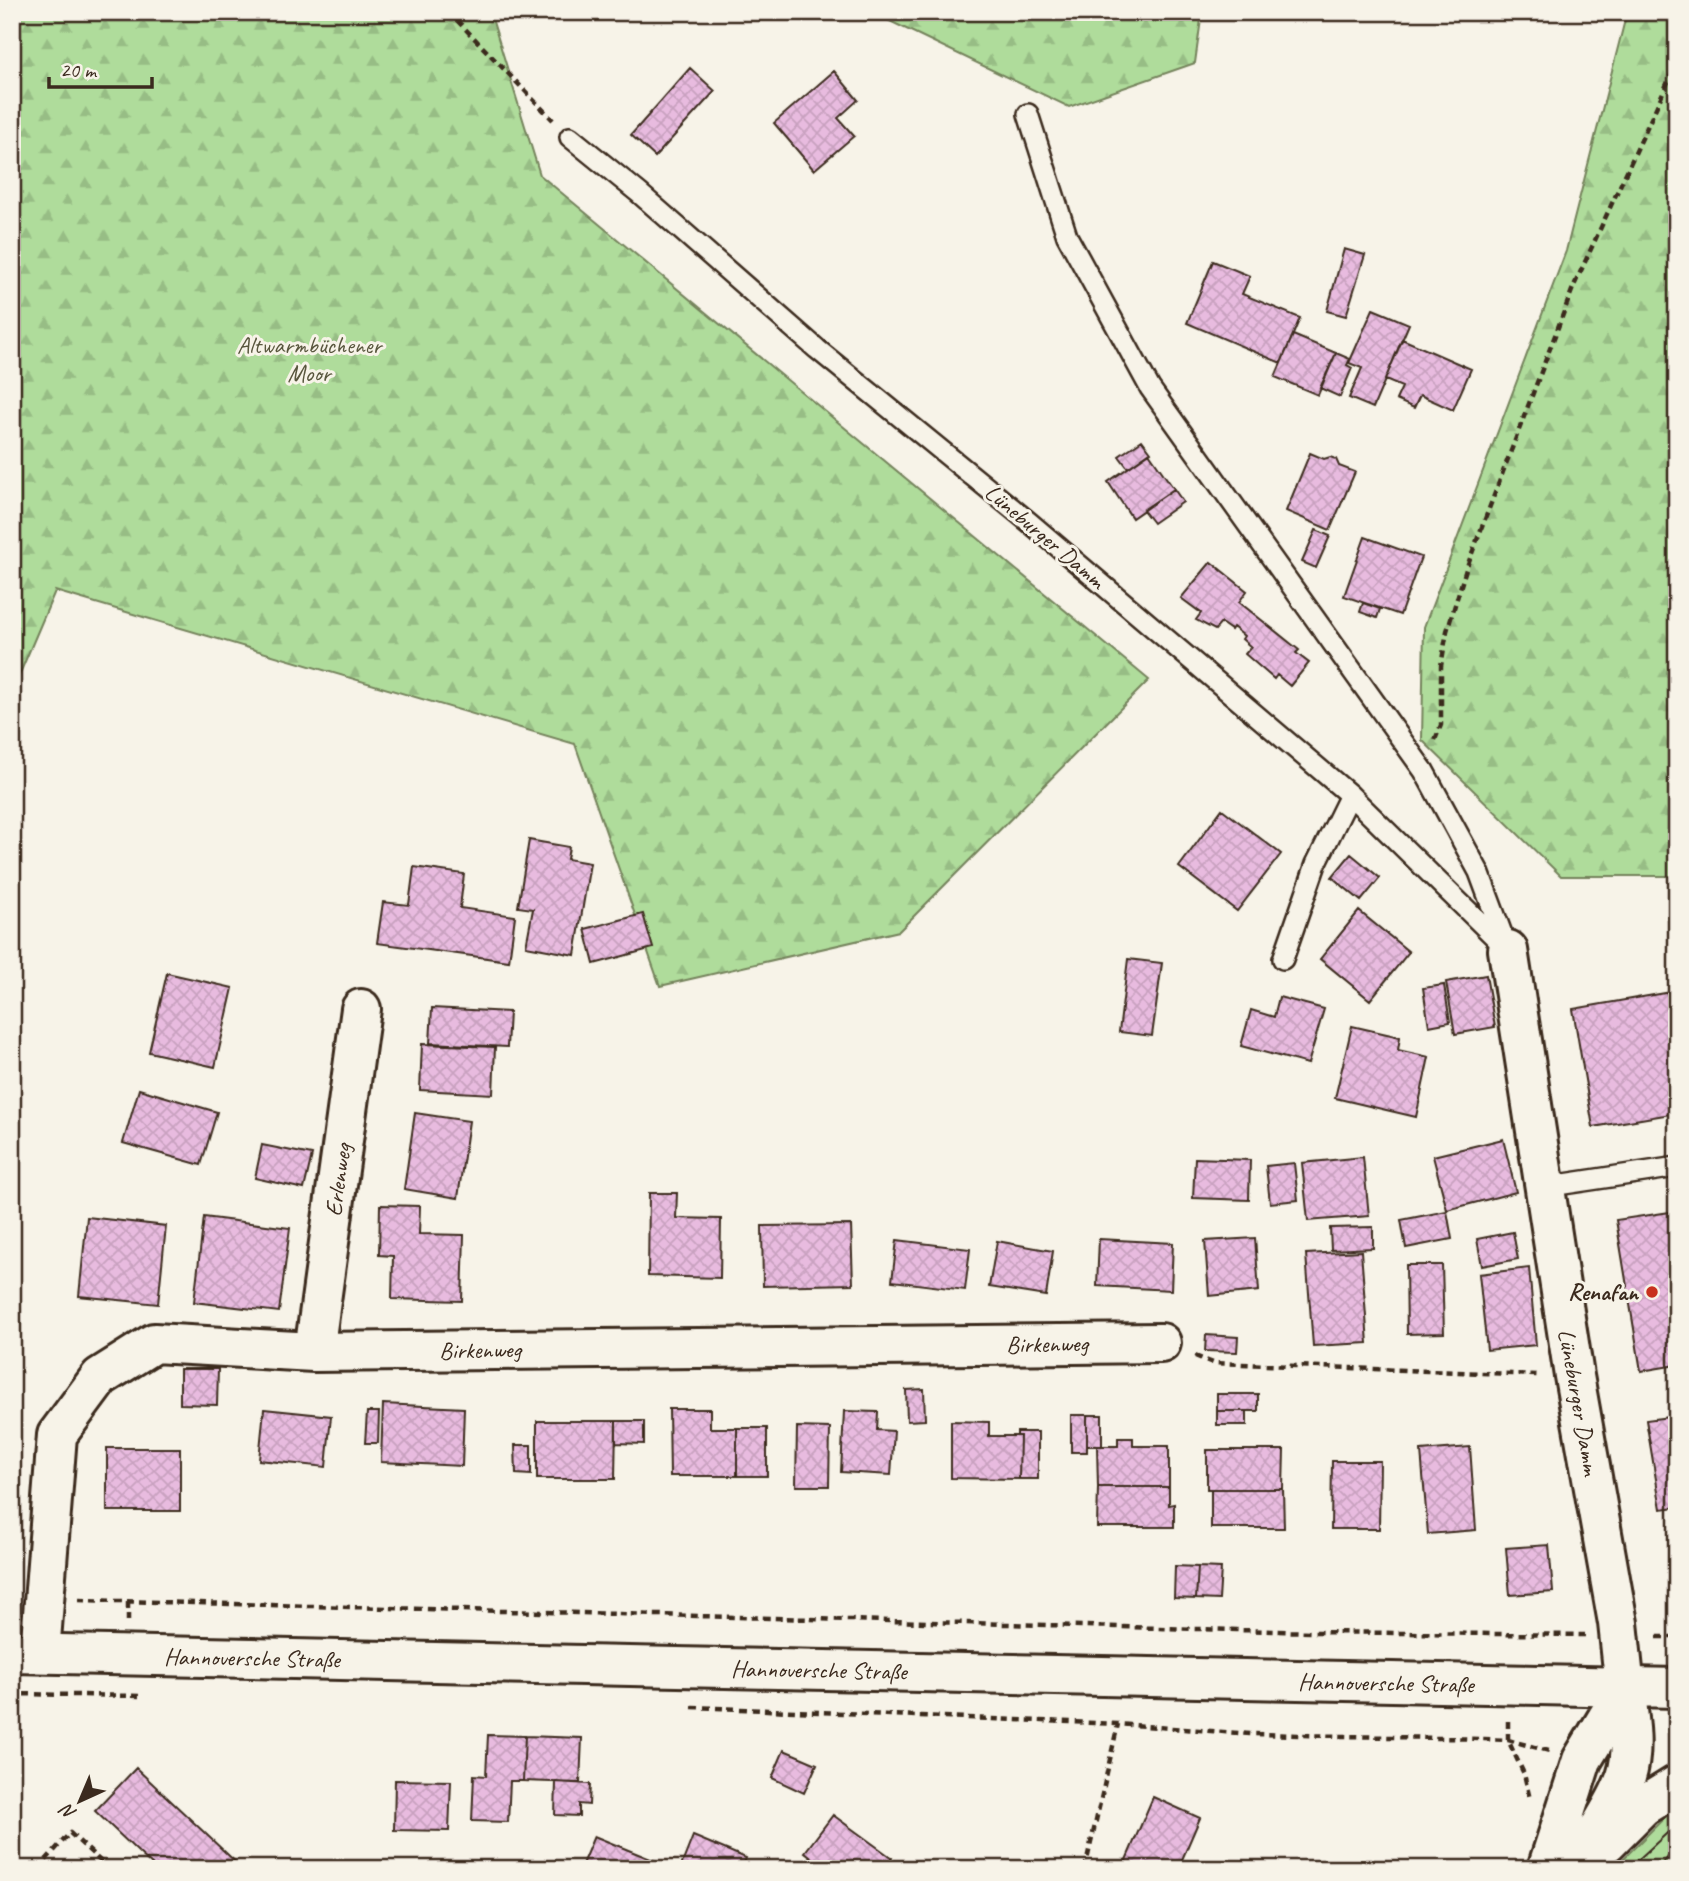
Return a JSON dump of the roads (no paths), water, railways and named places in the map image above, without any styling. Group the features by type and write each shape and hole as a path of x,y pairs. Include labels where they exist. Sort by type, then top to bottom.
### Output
{"street":[{"name":"Lüneburger Damm","path":"1508,950 1574,1377 1620,1636 1631,1731 1627,1773 1620,1791 1576,1869"},
{"name":"Erlenweg","path":"314,1352 361,1009"},
{"name":"Birkenweg","path":"26,1653 44,1599 57,1435 100,1377 154,1343 314,1352 1161,1343"},
{"name":"Hannoversche Straße","path":"26,1653 1625,1689 1677,1688"},
{"name":"Hannoversche Straße","path":"1625,1689 1677,1712"},
{"path":"1547,1869 1582,1759 1625,1689"},
{"path":"1581,1869 1643,1805 1677,1784"}],"lane":[{"name":"Lüneburger Damm","path":"1028,114 1067,236 1150,388 1424,771 1479,872 1508,950"},
{"name":"Lüneburger Damm","path":"570,136 817,349 1029,522 1350,795 1508,950"},
{"path":"1283,959 1316,864 1350,795"},
{"path":"1544,1187 1677,1167"}],"tram line":[{"path":"1628,1869 1677,1824"},
{"path":"1656,1869 1677,1849"}],"place":[{"name":"Renafan","path":"1652,1292"}],"park label":[{"name":"Altwarmbüchener Moor","path":"309,359"}]}
